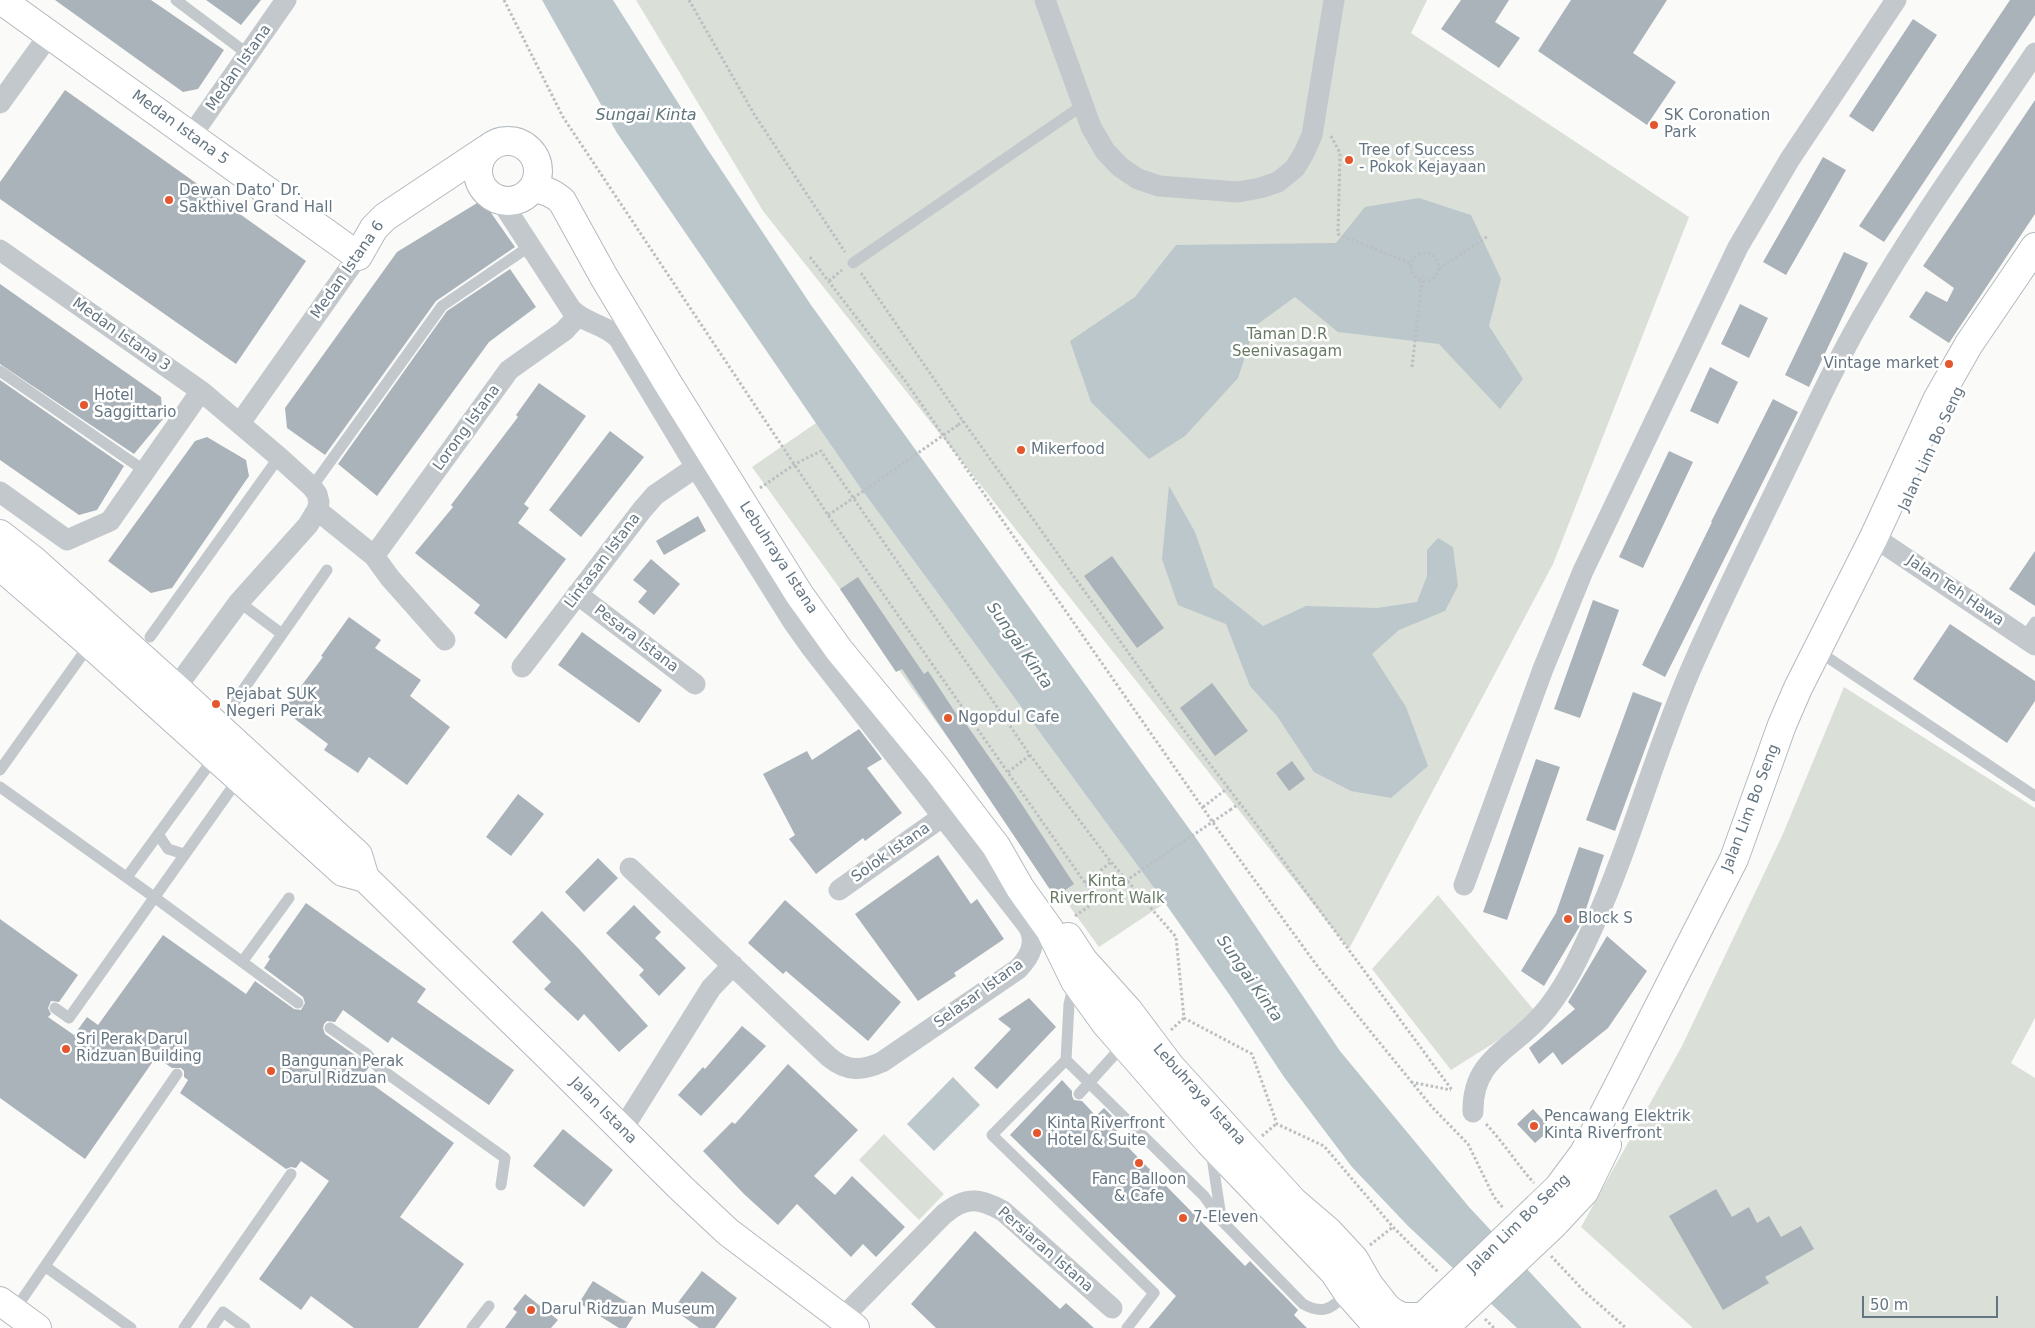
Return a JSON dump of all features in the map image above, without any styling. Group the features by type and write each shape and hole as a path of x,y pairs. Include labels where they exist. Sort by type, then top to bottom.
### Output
{"main road":[{"name":"Medan Istana 5","path":"1,0 358,256"},
{"path":"358,256 395,226 446,193 460,188 492,195 519,200 533,188 537,179 538,169 536,159 523,144 514,141 504,141 495,143 487,149 478,164 477,172 492,195"},
{"name":"Medan Istana 6","path":"358,256 374,228 385,217 487,149"},
{"name":"Lebuhraya Istana","path":"536,159 566,191 590,249"},
{"name":"Lebuhraya Istana","path":"533,188 555,195 562,201 609,286 799,594 839,650 937,769 996,846 1026,877 1060,926 1079,970"},
{"name":"Jalan Lim Bo Seng","path":"1547,1210 1575,1204 1590,1179 1748,865 1799,731 1881,541 1933,409 1969,344 2035,247"},
{"name":"Jalan Lim Bo Seng","path":"1426,1322 1547,1210 1584,1153 1731,866 1747,828 1786,716 1816,650 1881,541 1949,406 1980,352 2035,271"},
{"path":"3,546 16,578 90,644 168,698"},
{"path":"3,546 246,768"},
{"name":"Jalan Istana","path":"246,768 343,872 365,878 728,1232 849,1323"},
{"name":"Lebuhraya Istana","path":"996,846 1020,888 1079,970 1128,1010 1170,1066 1294,1202 1329,1232 1354,1259 1369,1286 1387,1308 1403,1317 1426,1322"},
{"path":"1079,970 1116,1018 1120,1041"},
{"name":"Lebuhraya Istana","path":"1120,1041 1209,1142 1322,1260 1379,1328"},
{"path":"1294,1202 1334,1253 1347,1278 1348,1293"},
{"path":"7,1306 37,1328"}],"street":[{"name":"Medan Istana","path":"191,136 286,0"},
{"path":"1045,0 1091,127 1105,150 1120,167 1138,179 1159,186 1238,192 1278,182 1295,168 1304,153 1312,135 1334,0"},
{"path":"1464,885 1542,669 1572,595 1738,247 1790,159 1896,0"},
{"path":"0,103 49,35"},
{"path":"1473,1112 1474,1090 1483,1070 1493,1058 1524,1034 1541,1017 1579,957 1599,914 1661,742 1694,661 1841,356 1902,251 2035,53"},
{"path":"492,195 530,246 571,309 578,316"},
{"name":"Medan Istana 3","path":"0,250 201,391 312,487"},
{"name":"Medan Istana 6","path":"240,423 358,256"},
{"name":"Selasar Istana","path":"578,316 612,331 619,339 696,466 810,646 1028,926 1032,933 1033,944 1030,953 1018,969 882,1062 870,1068 858,1070 847,1068 833,1060 733,965"},
{"name":"Lorong Istana","path":"374,556 509,370 564,331 578,316"},
{"path":"0,492 67,540 110,521 201,391"},
{"name":"Lintasan Istana","path":"522,667 655,496 696,466"},
{"path":"168,698 239,602 308,525 317,510 319,502 312,487"},
{"path":"317,510 374,556 390,578 445,640"},
{"name":"Jalan Teh Hawa","path":"1881,541 2031,635"},
{"name":"Pesara Istana","path":"578,594 695,684"},
{"name":"Solok Istana","path":"839,890 942,817"},
{"path":"622,1130 711,988 733,965 630,868"},
{"name":"Persiaran Istana","path":"849,1323 944,1214 956,1204 971,1200 988,1203 1004,1211 1112,1308"}],"lane":[{"path":"176,0 249,55"},
{"path":"853,262 1083,105"},
{"path":"312,487 442,306 530,246"},
{"path":"0,371 145,471"},
{"path":"150,637 279,457"},
{"path":"236,700 327,570"},
{"path":"239,602 282,634"},
{"path":"0,770 90,644"},
{"path":"1830,659 2035,796"},
{"path":"127,877 222,747"},
{"path":"55,1008 68,1018 246,768"},
{"path":"0,787 127,877 298,1003"},
{"path":"158,834 168,849 184,854"},
{"path":"242,962 290,898"},
{"path":"1079,970 1069,1004 1066,1060 992,1135 1154,1293 1131,1326"},
{"path":"330,1028 367,1054 378,1067 505,1158 501,1186"},
{"path":"1079,1094 1116,1053 1120,1041"},
{"path":"1066,1060 1204,1196 1222,1221 1304,1304 1321,1310 1331,1308 1348,1293"},
{"path":"7,1306 46,1267 177,1074"},
{"path":"1209,1142 1222,1221"},
{"path":"184,1328 291,1174"},
{"path":"46,1267 131,1328"},
{"path":"472,1328 489,1306"},
{"path":"212,1328 223,1312 245,1328"}],"path":[{"path":"504,0 563,116 828,515 1097,900"},
{"path":"689,0 754,114 963,421 1180,725 1240,803 1452,1090 1511,1152 1547,1210"},
{"path":"1317,107 1340,153 1338,234 1412,264"},
{"path":"1439,269 1437,259 1428,253 1417,255 1412,264 1414,274 1422,280 1433,278 1439,269 1488,236"},
{"path":"810,256 906,382 1221,834 1318,967 1432,1107 1468,1144 1494,1197 1505,1211"},
{"path":"1412,367 1422,280"},
{"path":"828,515 963,421"},
{"path":"741,502 794,464 821,451 1030,755 1111,862 1176,937 1184,1018"},
{"path":"1008,772 1030,755"},
{"path":"1203,807 1228,788"},
{"path":"1060,926 1240,803"},
{"path":"1085,883 1111,862"},
{"path":"1167,1034 1184,1018"},
{"path":"1184,1018 1252,1054 1277,1124 1324,1146 1393,1227 1440,1274"},
{"path":"1411,1082 1452,1090"},
{"path":"1261,1137 1277,1124"},
{"path":"1354,1259 1393,1227"},
{"path":"1550,1256 1583,1290 1626,1328"},
{"path":"1481,1314 1494,1328"}],"green space":[{"name":"Taman D.R Seenivasagam","path":"636,0 1427,0 1411,33 1689,217 1553,564 1349,949 763,211"},
{"name":"Kinta Riverfront Walk","path":"816,423 859,486 1165,903 1099,947 752,467"},
{"path":"1844,687 2035,808 2035,1018 2011,1063 2035,1078 2035,1328 1693,1328 1581,1227 1682,1046 1782,836"},
{"path":"1438,895 1538,1015 1451,1070 1372,969"},
{"path":"884,1134 944,1194 919,1220 859,1160"}],"water":[{"name":"Sungai Kinta","path":"542,0 613,0 706,147 811,305 1198,841 1340,1051 1469,1207 1582,1328 1517,1328 1408,1226 1352,1167 1284,1077 1165,903 859,486 617,133"},
{"path":"1419,198 1471,215 1501,279 1489,326 1523,379 1500,409 1439,344 1338,332 1295,297 1255,326 1238,378 1185,436 1149,459 1091,402 1070,341 1135,297 1176,245 1336,243 1365,207"},
{"path":"1169,486 1195,532 1214,587 1263,626 1306,606 1377,608 1417,602 1427,576 1427,550 1438,538 1453,547 1458,586 1445,611 1399,630 1372,654 1406,707 1428,766 1391,798 1351,791 1314,772 1277,716 1250,686 1226,624 1178,605 1162,559"},
{"path":"953,1077 980,1105 934,1151 907,1124"}],"building":[{"path":"55,0 151,0 224,50 198,89 183,92"},
{"path":"206,0 261,0 241,25"},
{"path":"1461,0 1509,0 1495,22 1520,38 1499,68 1441,29"},
{"path":"1571,0 1667,0 1633,53 1676,82 1647,125 1538,51"},
{"path":"2010,0 2035,0 2035,15 1884,242 1859,226"},
{"path":"1913,19 1937,35 1873,132 1849,116"},
{"path":"65,90 306,261 236,364 0,199 0,182"},
{"path":"2035,100 2035,214 1949,343 1909,317 1926,291 1947,302 1954,288 1923,266"},
{"path":"1823,157 1846,170 1786,275 1763,262"},
{"path":"482,200 515,247 436,301 325,455 287,428 285,408 397,252"},
{"path":"1844,252 1868,263 1809,387 1785,375"},
{"path":"510,269 536,307 489,342 377,496 338,464 447,311"},
{"path":"0,284 161,397 163,419 134,454 0,364"},
{"path":"1740,304 1768,318 1749,358 1721,344"},
{"path":"1710,367 1738,382 1718,424 1690,411"},
{"path":"0,380 124,466 97,510 79,515 0,460"},
{"path":"539,383 586,416 524,504 529,508 518,523 566,559 506,639 474,613 480,605 415,553 453,507 451,505 518,417 516,415"},
{"path":"1773,399 1798,412 1665,677 1642,665"},
{"path":"610,431 644,457 581,537 549,510"},
{"path":"207,437 246,460 249,476 172,588 151,593 108,561 195,441"},
{"path":"1669,451 1693,462 1643,568 1619,557"},
{"path":"698,516 706,531 664,555 656,541"},
{"path":"2035,551 2035,606 2009,589"},
{"path":"1112,556 1164,628 1137,648 1084,576"},
{"path":"651,559 680,584 654,615 638,602 647,591 633,580"},
{"path":"858,577 924,674 928,671 957,715 959,714 1015,794 1074,884 1055,897 902,669 896,672 840,589"},
{"path":"1593,600 1619,610 1580,718 1554,709"},
{"path":"349,617 381,640 375,648 421,680 410,696 450,727 407,785 369,757 358,773 324,750 328,744 283,710 323,657 321,656"},
{"path":"1950,624 2035,681 2035,701 2007,743 1913,679"},
{"path":"582,632 662,690 639,723 558,665"},
{"path":"1212,683 1248,731 1215,756 1180,708"},
{"path":"1633,692 1662,703 1615,831 1586,820"},
{"path":"859,729 882,759 867,768 902,813 865,841 863,838 816,874 789,839 795,835 763,774 807,751 812,760"},
{"path":"1536,759 1560,767 1507,920 1483,912"},
{"path":"1292,761 1305,779 1289,791 1276,773"},
{"path":"518,794 544,814 511,856 486,837"},
{"name":"Block S","path":"1579,847 1604,855 1581,924 1544,986 1521,971 1556,913"},
{"path":"938,855 971,904 977,899 1004,939 954,973 956,976 918,1001 855,914"},
{"path":"598,858 618,878 584,912 565,892"},
{"path":"785,900 901,1002 868,1041 786,971 783,974 748,943"},
{"path":"306,903 426,989 417,1002 514,1070 489,1105 392,1037 388,1043 343,1010 335,1022 327,1021 324,1024 325,1034 369,1067 362,1077 454,1143 400,1217 464,1264 418,1328 354,1328 311,1296 301,1310 259,1279 329,1181 301,1161 296,1168 286,1169 180,1093 188,1080 184,1077 184,1071 181,1068 172,1068 156,1057 85,1159 0,1098 0,919 78,975 59,1002 51,1001 48,1008 51,1014 48,1017 74,1035 87,1017 98,1025 163,935 246,994 255,981 294,1009 301,1010 305,1003 303,997 264,968 270,959 268,957"},
{"path":"634,905 661,932 655,938 686,968 659,996 639,975 644,970 606,933"},
{"path":"542,911 648,1026 619,1052 584,1014 578,1021 544,989 551,982 512,942"},
{"path":"1607,936 1647,971 1608,1028 1562,1065 1553,1052 1539,1064 1529,1048 1575,1009 1568,1002"},
{"path":"1029,998 1056,1027 997,1089 974,1068 1011,1029 998,1019"},
{"path":"742,1026 766,1046 701,1116 678,1095 703,1067 705,1069"},
{"path":"788,1064 858,1130 814,1176 835,1195 852,1176 905,1227 876,1257 863,1244 851,1257 797,1204 778,1225 744,1194 703,1151 732,1122 735,1124"},
{"path":"1062,1080 1072,1091 1074,1100 1082,1101 1096,1116 1104,1108 1122,1126 1114,1133 1245,1266 1250,1261 1298,1310 1294,1315 1307,1328 1149,1328 1176,1296 1010,1135"},
{"name":"Pencawang Elektrik Kinta Riverfront","path":"1533,1109 1551,1129 1535,1143 1517,1124"},
{"path":"563,1129 613,1170 584,1207 533,1166"},
{"path":"1716,1189 1732,1217 1749,1207 1757,1223 1769,1216 1781,1237 1801,1226 1814,1249 1765,1277 1769,1283 1723,1310 1669,1216"},
{"path":"975,1231 1060,1309 1066,1303 1094,1328 936,1328 911,1304"},
{"path":"702,1271 737,1298 715,1328 699,1328 673,1309"},
{"path":"593,1281 638,1309 626,1328 619,1328 579,1303"},
{"name":"Darul Ridzuan Museum","path":"525,1294 558,1320 551,1328 505,1328 517,1312 513,1309"}],"place":[{"name":"SK Coronation Park","path":"1654,125"},
{"name":"Tree of Success - Pokok Kejayaan","path":"1349,160"},
{"name":"Dewan Dato' Dr. Sakthivel Grand Hall","path":"169,200"},
{"name":"Vintage market","path":"1949,364"},
{"name":"Hotel Saggittario","path":"84,405"},
{"name":"Mikerfood","path":"1021,450"},
{"name":"Pejabat SUK Negeri Perak","path":"216,704"},
{"name":"Ngopdul Cafe","path":"948,718"},
{"name":"Block S","path":"1568,919"},
{"name":"Sri Perak Darul Ridzuan Building","path":"66,1049"},
{"name":"Bangunan Perak Darul Ridzuan","path":"271,1071"},
{"name":"Pencawang Elektrik Kinta Riverfront","path":"1534,1126"},
{"name":"Kinta Riverfront Hotel & Suite","path":"1037,1133"},
{"name":"Fanc Balloon & Cafe","path":"1139,1163"},
{"name":"7-Eleven","path":"1183,1218"},
{"name":"Darul Ridzuan Museum","path":"531,1310"}]}
